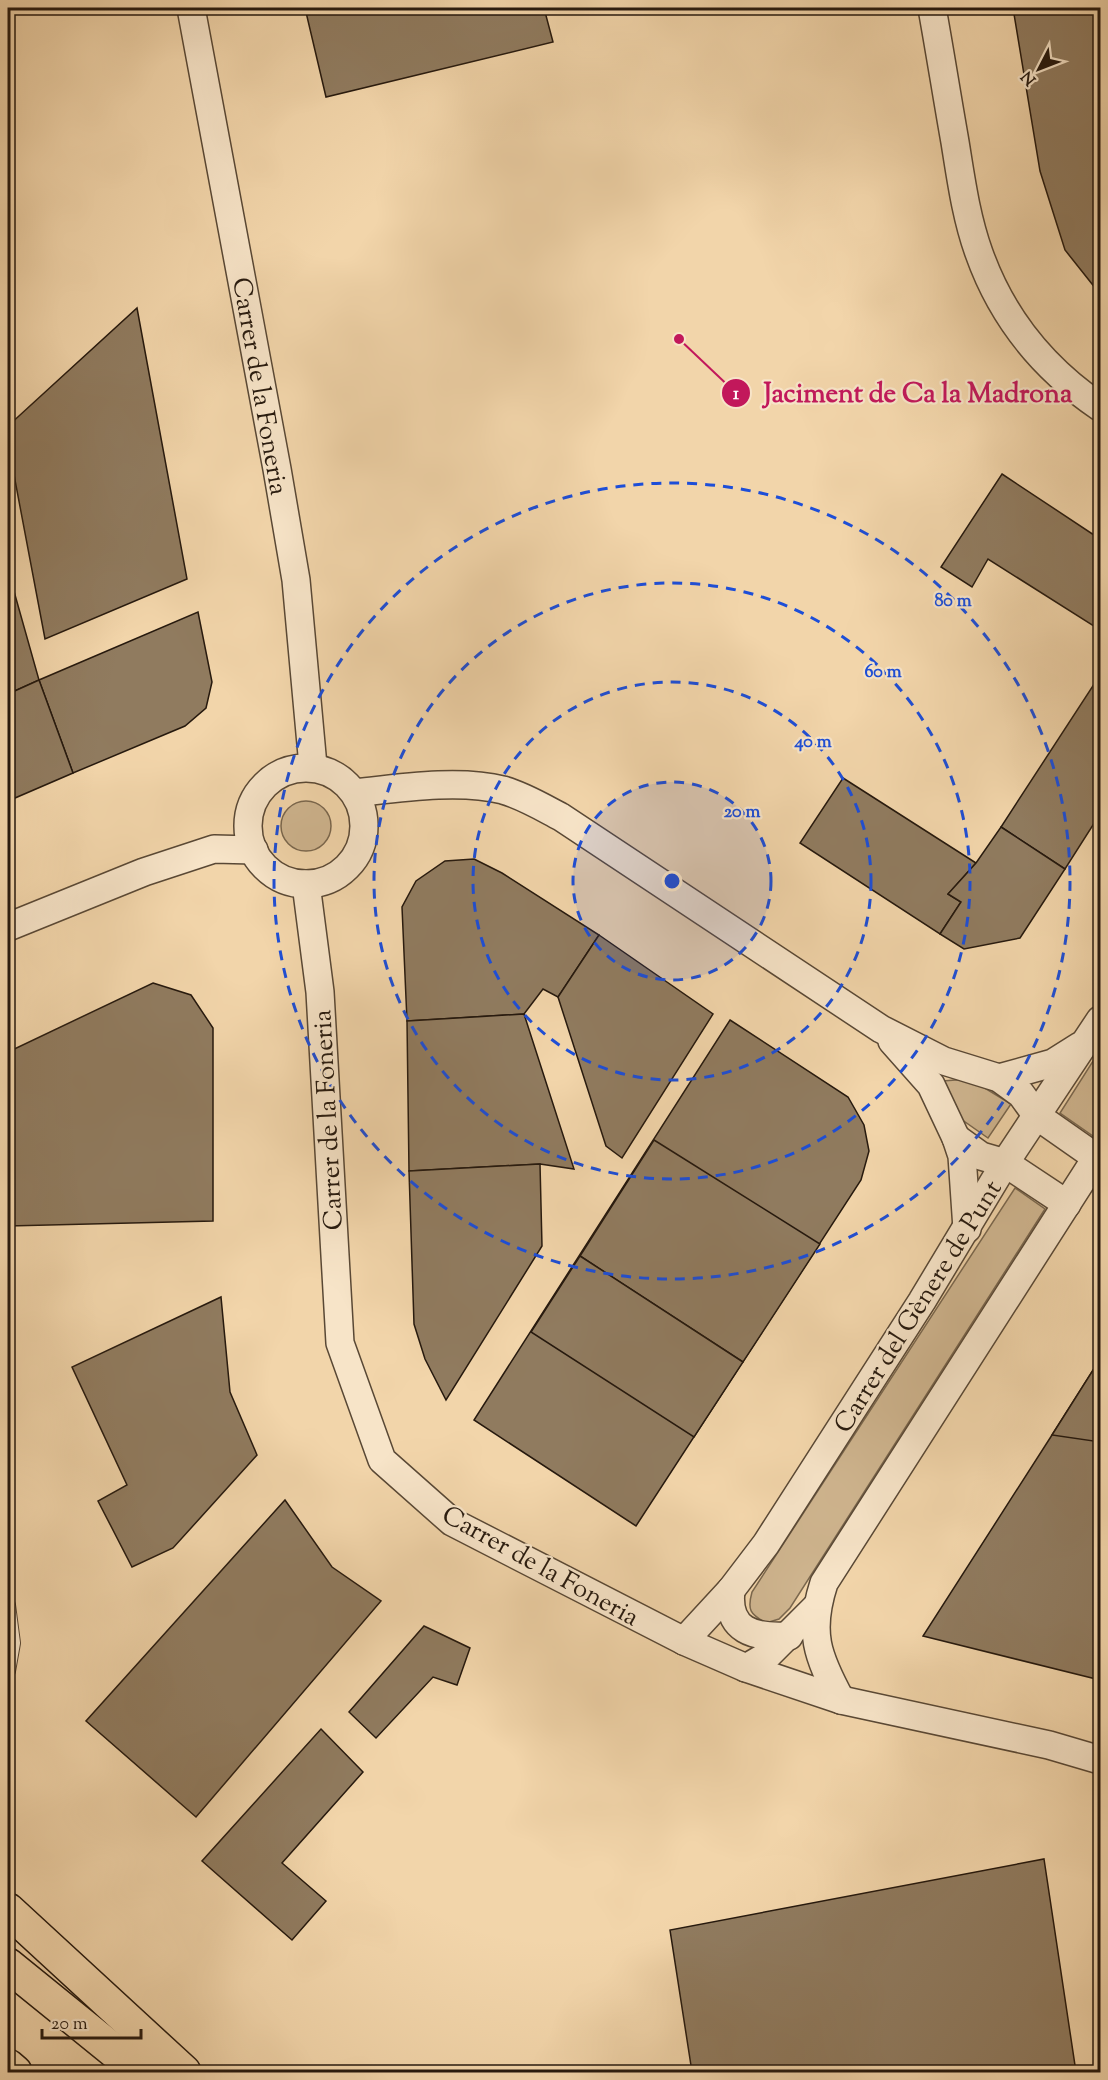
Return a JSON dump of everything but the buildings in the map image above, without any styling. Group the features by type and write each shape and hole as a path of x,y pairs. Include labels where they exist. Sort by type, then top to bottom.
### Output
{"highway":[{"path":"8,1910 184,2073"},
{"path":"8,1965 140,2073"},
{"path":"8,2066 15,2073"}],"street":[{"name":"Carrer de la Foneria","path":"191,8 296,580 313,766"},
{"path":"932,8 966,205 978,252 992,286 1033,349 1058,376 1101,408"},
{"path":"300,766 313,766 341,778 355,793 362,807 365,823 363,838 358,853 349,866 337,876 322,882 294,883 270,872 260,862 249,835 248,819 252,803 261,789 273,778 300,766"},
{"path":"355,793 418,786 465,786 501,790 529,800 586,833 881,1029 944,1061 999,1078 1021,1095 1037,1116 1099,1155 824,1583 816,1607 815,1629 829,1678 842,1700"},
{"path":"8,927 144,872 214,849 254,850"},
{"name":"Carrer de la Foneria","path":"306,884 320,992 340,1343 382,1460 452,1521 684,1641 746,1668 842,1700 1049,1745 1101,1760"},
{"path":"881,1029 932,1085 956,1138 963,1168 967,1229"},
{"path":"999,1078 1053,1063 1093,1031"},
{"name":"Carrer del Gènere de Punt","path":"684,1641 731,1590 766,1544 967,1229 1005,1163 1093,1031"},
{"path":"956,1138 981,1156 1005,1163 1067,1204"},
{"path":"731,1590 729,1606 737,1621 751,1632 768,1637 789,1636"},
{"path":"746,1668 768,1655 816,1607"}],"lane":[{"path":"8,1605 13,1643 8,1671"}],"shaded area":[{"path":"301,801 311,801 324,808 331,821 331,831 324,844 311,851 301,851 292,847 285,840 281,831 281,821 285,812 292,805"},
{"path":"1100,1050 1100,1125 1093,1136 1060,1113"},
{"path":"970,1079 1011,1104 988,1138 951,1112 942,1081"},
{"path":"1015,1188 1045,1209 790,1608 779,1619 766,1623 751,1611 752,1592"}],"place":[{"name":"Jaciment de Ca la Madrona","path":"679,339"}]}
